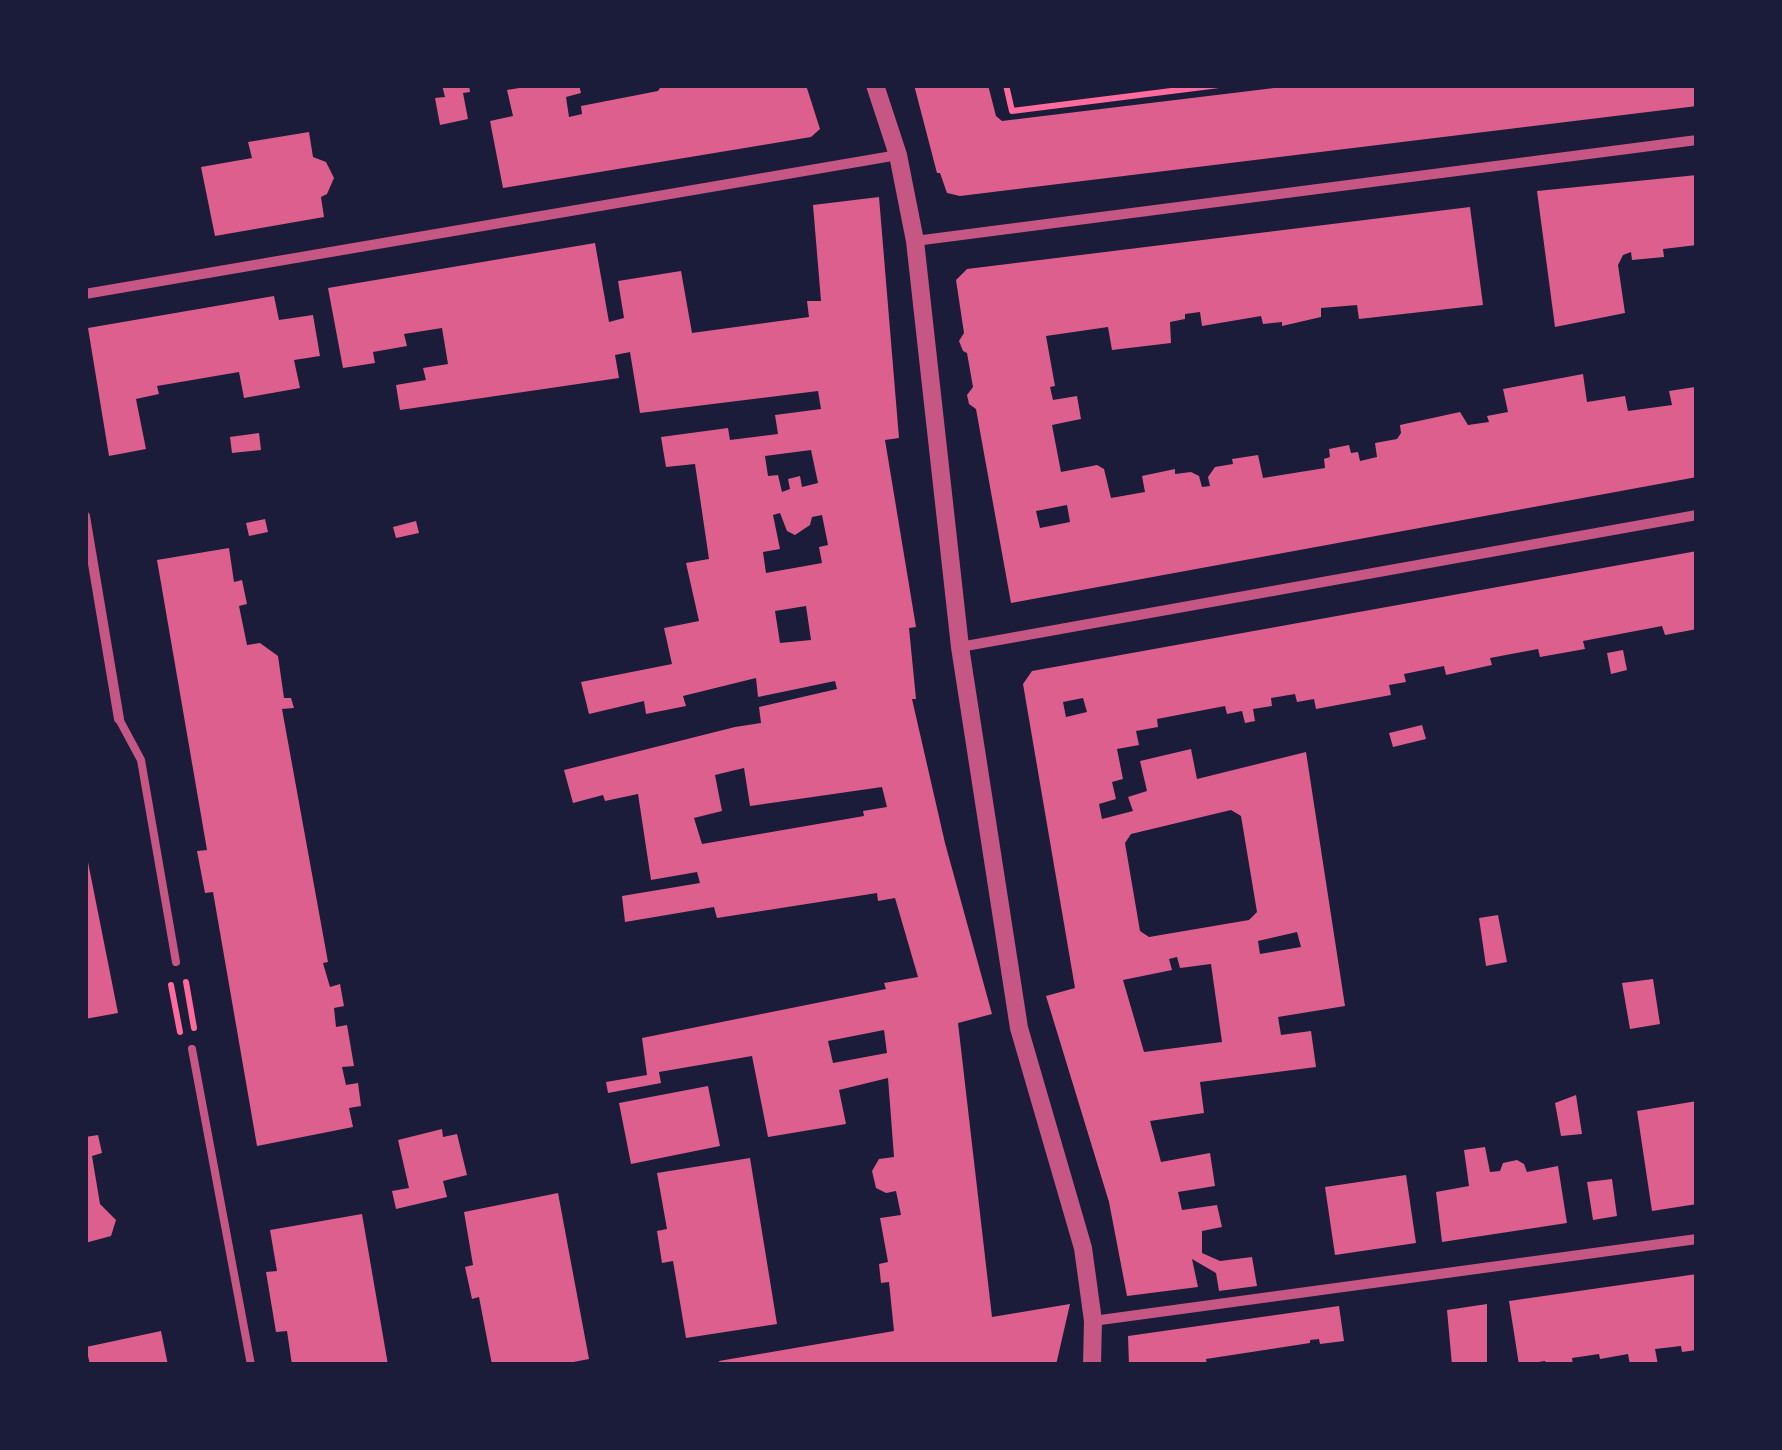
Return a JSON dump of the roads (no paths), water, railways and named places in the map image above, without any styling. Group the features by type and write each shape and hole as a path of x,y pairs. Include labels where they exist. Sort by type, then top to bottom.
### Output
{"street":[{"path":"875,85 898,155 915,241 960,647 1019,1028 1083,1248 1093,1321 1092,1365"},
{"path":"915,241 1697,140"},
{"path":"85,294 898,155"},
{"path":"960,647 1697,515"},
{"path":"85,516 118,719"},
{"path":"1093,1321 1697,1240"}],"lane":[{"path":"118,719 141,760 176,962"},
{"path":"192,1049 251,1365"}]}
